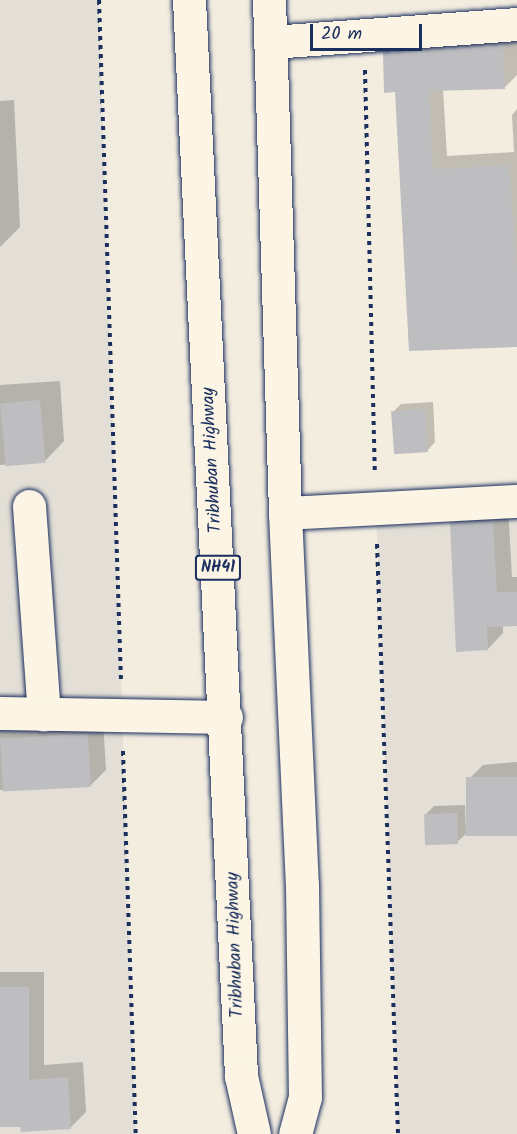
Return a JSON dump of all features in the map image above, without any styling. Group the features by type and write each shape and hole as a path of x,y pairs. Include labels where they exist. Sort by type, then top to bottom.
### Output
{"main road":[{"name":"Tribhuban Highway","path":"189,0 226,717 241,1076 254,1134"},
{"path":"269,0 285,513 302,885 304,1097 295,1134"},
{"path":"272,42 517,24"},
{"path":"285,513 517,501"},
{"path":"29,506 44,714"},
{"path":"0,713 122,713 226,717"}],"path":[{"path":"99,0 136,1134"},
{"path":"364,35 376,510 398,1134"}],"shaded area":[{"path":"0,0 99,0 136,1134 0,1134"},
{"path":"517,501 517,1134 398,1134 376,510"}],"building":[{"path":"503,44 505,89 429,91 433,169 509,165 517,268 517,347 409,351 395,92 384,93 383,53"},
{"path":"40,400 45,463 6,466 0,403"},
{"path":"425,409 428,452 394,454 391,411"},
{"path":"493,521 497,592 517,592 517,626 487,627 488,650 456,652 450,523"},
{"path":"88,734 91,787 3,792 0,739"},
{"path":"466,777 517,777 517,836 466,836"},
{"path":"457,813 458,844 425,845 424,814"},
{"path":"0,987 29,987 29,1080 68,1077 71,1129 21,1132 20,1127 0,1127"}]}
